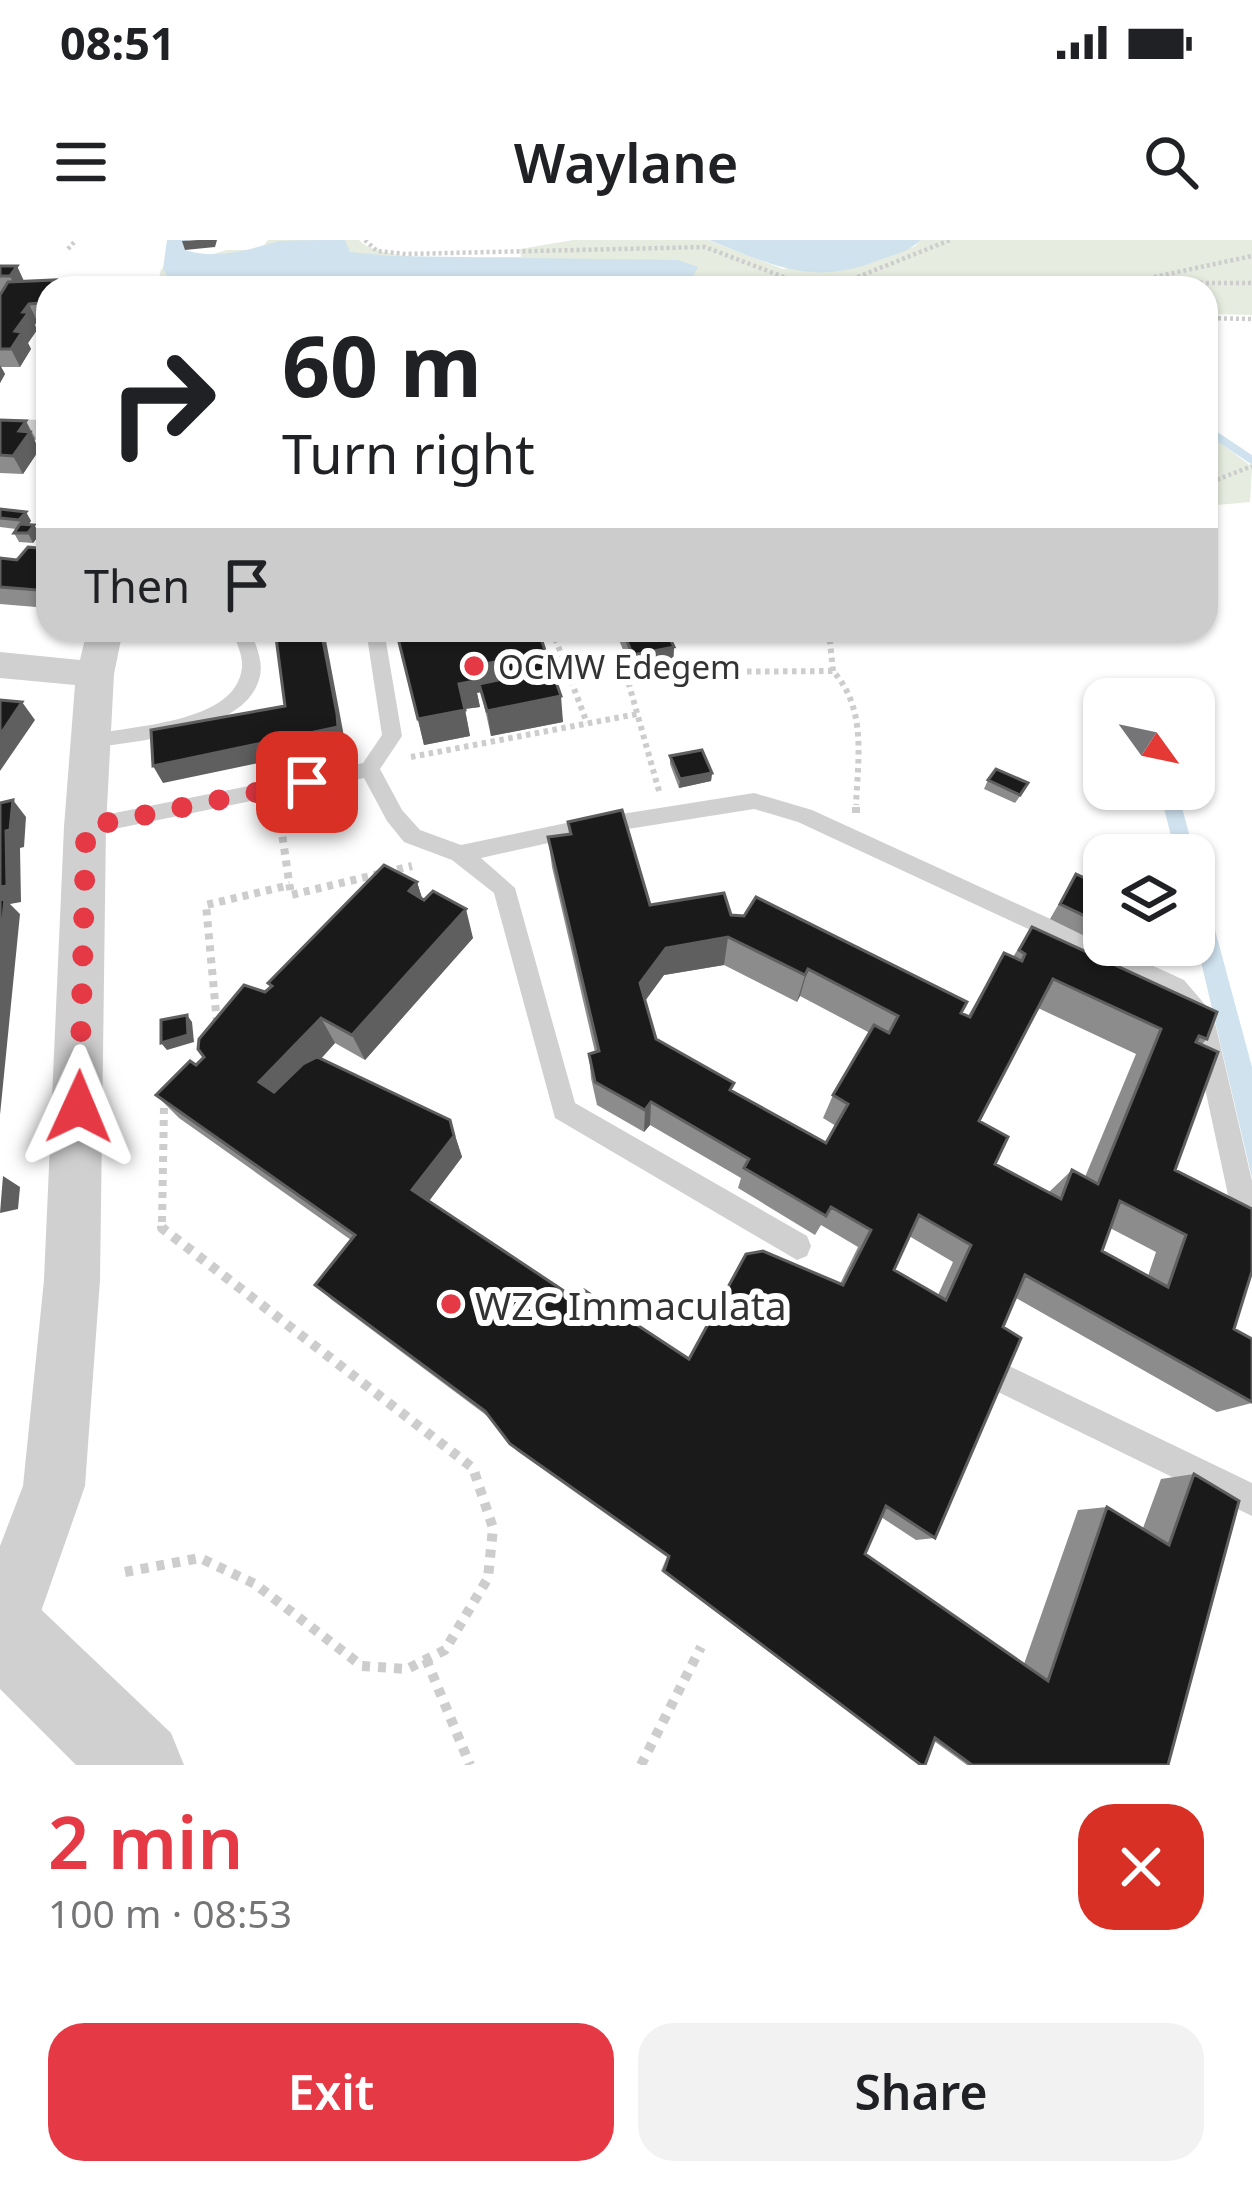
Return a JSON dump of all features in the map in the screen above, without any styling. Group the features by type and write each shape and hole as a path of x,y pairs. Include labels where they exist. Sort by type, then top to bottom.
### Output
{"street":[{"path":"0,428 36,429"},
{"path":"0,665 100,652 86,827 72,1280 54,1486 2,1633 139,1765"}],"lane":[{"path":"92,741 223,713 245,692 252,667 247,642"},
{"path":"86,827 372,767 392,736 377,642"},
{"path":"372,767 394,815 412,836 460,854 504,888 564,1110 797,1246"},
{"path":"460,854 666,813 754,801 805,816 1176,987 1201,1014 1252,1241"},
{"path":"1005,1379 1252,1500"}],"path":[{"path":"68,249 76,240"},
{"path":"365,240 377,251 391,252 512,254 705,247 781,276"},
{"path":"512,240 512,254"},
{"path":"859,276 950,240"},
{"path":"1162,276 1252,256"},
{"path":"1218,282 1252,283"},
{"path":"1218,319 1252,320"},
{"path":"1218,479 1252,466"},
{"path":"557,642 587,723"},
{"path":"830,642 832,670"},
{"path":"666,813 628,681 688,672 832,670 850,685 856,705 856,827 863,843"},
{"path":"372,767 637,714"},
{"path":"276,789 291,895 460,854"},
{"path":"217,1028 206,905 290,885"},
{"path":"125,1572 200,1558 255,1584 362,1666 407,1669 446,1650 488,1578 493,1528 473,1468 162,1228 164,1106 175,1092"},
{"path":"641,1765 701,1647"},
{"path":"425,1659 470,1765"}],"shaded area":[{"path":"268,240 359,240 411,257 521,257 520,249 573,240 708,240 783,269 914,247 921,240 1252,240 1252,315 1218,314 1218,276 160,276 161,269 227,250 260,250"},
{"path":"1218,441 1252,467 1250,502 1218,505"}],"water":[{"path":"167,240 188,240 185,250 209,254 279,241 345,240 350,252 391,256 678,260 698,267 693,276 167,276 163,269"},
{"path":"709,240 921,240 902,252 855,268 812,272 773,264"},
{"path":"1164,810 1183,810 1189,834 1171,834"},
{"path":"1215,930 1252,1067 1252,1178 1202,966 1215,966"}],"building":[{"path":"0,266 17,266 10,276 0,276"},
{"path":"36,281 36,303 23,312 29,312 15,331 22,332 11,349 0,349 0,295 8,282"},
{"path":"0,420 26,421 19,431 30,432 13,456 0,455"},
{"path":"0,509 26,512 19,520 0,518"},
{"path":"20,524 34,525 28,533 14,533"},
{"path":"28,547 36,548 36,590 0,587 0,558 17,560"},
{"path":"277,642 323,642 338,727 153,766 151,730 285,706"},
{"name":"OCMW Edegem","path":"399,642 542,642 561,696 487,711 479,684 503,679 495,662 471,667 475,681 459,684 465,710 418,719"},
{"path":"627,642 672,642 674,647 633,655"},
{"path":"0,700 22,702 0,735"},
{"path":"702,750 712,773 680,779 670,756"},
{"path":"996,769 1028,783 1020,795 988,780"},
{"path":"13,800 10,830 6,831 7,886 0,887 0,803"},
{"name":"WZC Immaculata","path":"622,810 650,905 724,893 731,915 744,916 756,897 967,1002 961,1013 970,1017 1004,953 1022,961 1025,954 1019,950 1032,927 1083,950 1083,966 1117,966 1217,1012 1207,1039 1199,1036 1196,1042 1218,1052 1175,1170 1252,1209 1252,1271 1234,1329 1252,1339 1252,1402 1025,1275 1003,1327 1021,1338 935,1538 886,1506 865,1554 1048,1681 1107,1507 1169,1545 1194,1474 1239,1501 1168,1765 972,1765 935,1738 921,1765 664,1571 669,1556 510,1444 485,1411 315,1285 355,1235 156,1095 190,1061 196,1065 204,1057 198,1049 199,1039 244,985 265,992 272,986 268,983 384,865 417,882 409,891 424,900 433,891 466,909 352,1035 321,1018 259,1082 274,1092 317,1057 450,1120 454,1136 412,1190 564,1291 562,1295 574,1303 584,1290 689,1359 746,1254 763,1251 843,1285 871,1230 831,1207 826,1216 744,1168 749,1159 651,1102 645,1110 595,1082 589,1054 599,1051 548,837 571,834 568,822","holes":["728,937 805,975 808,969 898,1016 889,1033 874,1025 833,1095 848,1104 826,1143 730,1090 734,1083 656,1039 640,983 666,948","1053,979 1161,1029 1098,1184 1072,1170 1061,1199 995,1164 1008,1137 979,1121","1120,1201 1186,1235 1168,1287 1102,1251","919,1215 971,1245 946,1300 894,1270"]},
{"path":"1076,874 1083,877 1083,915 1060,904"},
{"path":"5,899 0,947 0,900"},
{"path":"187,1015 188,1035 161,1043 161,1020"}],"waterway":[{"path":"1218,437 1252,460"}],"place":[{"name":"OCMW Edegem","path":"474,666"},
{"name":"WZC Immaculata","path":"451,1304"}],"route":[{"path":"79,1107 86,827 307,782"}]}
